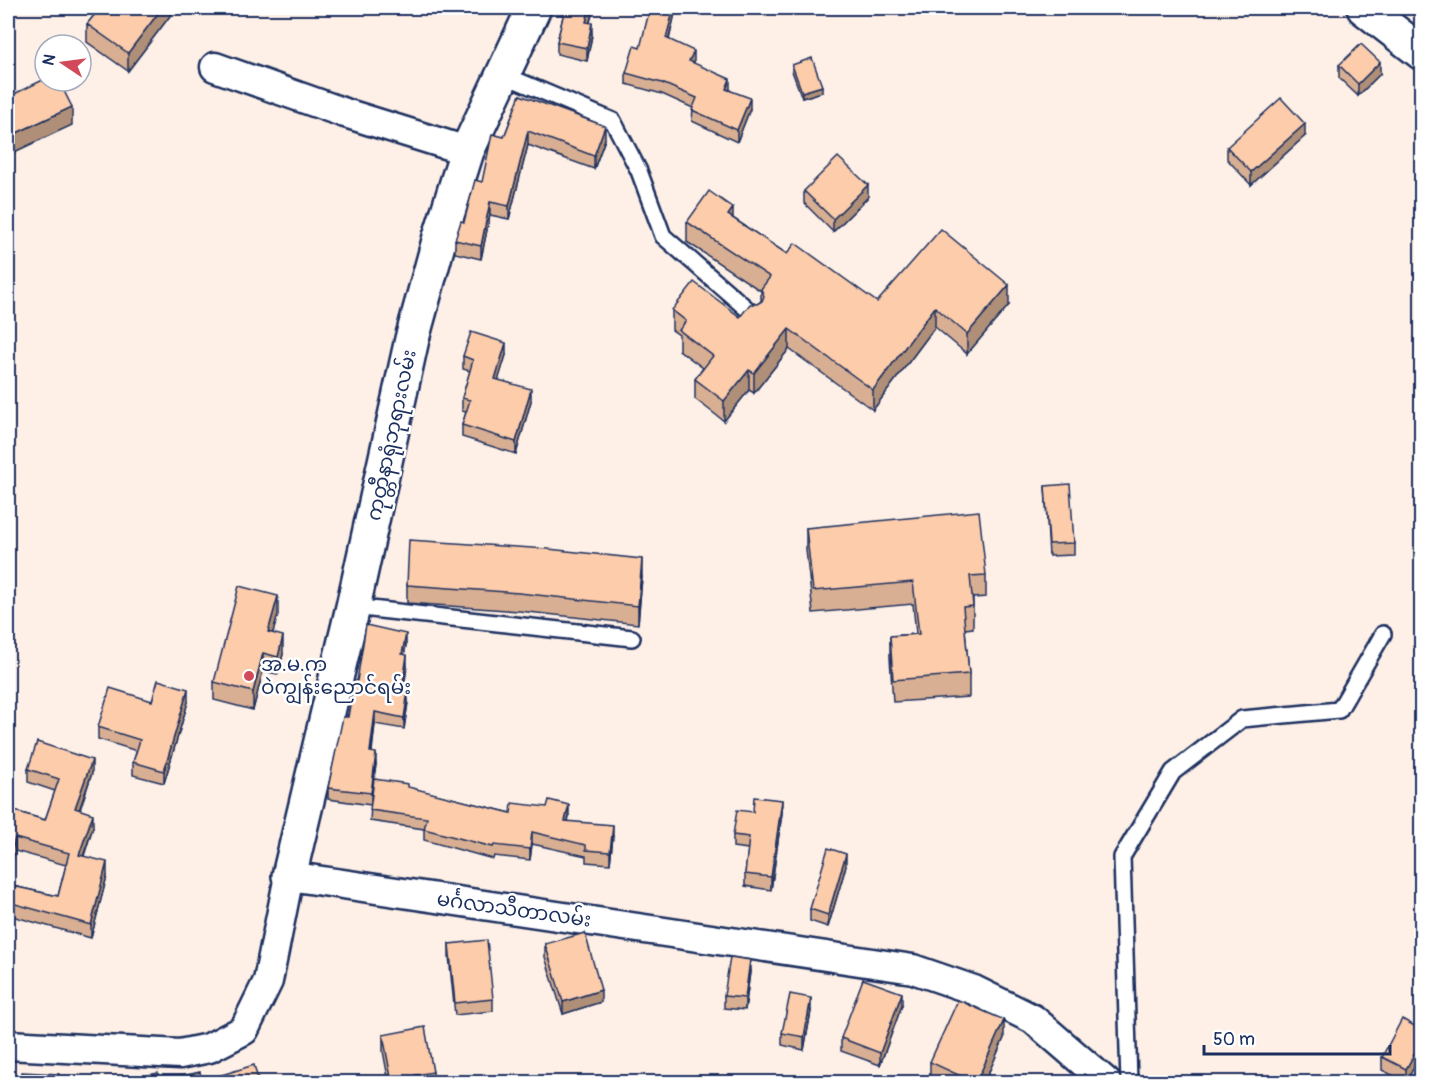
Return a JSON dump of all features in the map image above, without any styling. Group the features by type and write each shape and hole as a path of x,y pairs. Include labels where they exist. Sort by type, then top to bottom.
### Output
{"street":[{"name":"ကုတ္တီနာရုံဘုရားလမ်း","path":"289,876 353,607 412,339 440,237 467,151 534,8"},
{"path":"1364,8 1422,53"},
{"path":"215,67 345,113 467,151"},
{"path":"8,1045 180,1054 209,1048 244,1030 268,981 289,876"},
{"name":"မင်္ဂလာသီတာလမ်း","path":"289,876 913,969 974,990 1033,1019 1106,1083"}],"lane":[{"path":"504,75 613,121 639,171 663,236 754,315"},
{"path":"353,607 632,638"},
{"path":"1129,1083 1122,857 1173,772 1242,719 1339,710 1383,634"}],"building":[{"path":"100,8 162,8 128,53 87,24"},
{"path":"565,8 590,8 586,22 592,23 587,48 557,42"},
{"path":"650,8 674,8 666,38 694,51 689,61 730,79 726,89 750,98 737,130 692,110 697,98 662,83 626,73 634,46 640,48"},
{"path":"1361,44 1380,62 1358,84 1339,65"},
{"path":"812,58 822,86 802,92 792,65"},
{"path":"33,85 33,93 65,93 72,107 8,137 8,97"},
{"path":"520,95 605,126 594,156 528,131 509,206 490,202 481,246 455,240 461,221 464,222 475,180 482,182 492,134 504,137"},
{"path":"1281,98 1305,124 1251,172 1227,147"},
{"path":"838,157 868,185 833,219 804,191"},
{"path":"709,191 733,208 728,215 787,254 795,243 877,302 941,229 1009,285 967,334 935,307 873,390 789,329 754,373 749,370 724,401 695,379 713,356 679,330 686,321 672,310 694,282 740,317 750,304 762,301 764,296 761,289 770,277 687,222"},
{"path":"471,332 506,343 495,379 531,389 516,442 462,425 470,400 462,398 473,360 463,356"},
{"path":"1070,484 1074,543 1049,544 1045,486"},
{"path":"979,511 986,575 970,576 973,606 963,607 969,674 893,680 890,636 919,634 913,582 813,591 806,528"},
{"path":"409,540 548,549 642,559 638,606 519,593 407,585"},
{"path":"239,586 278,596 268,632 283,636 278,657 263,653 253,692 214,682"},
{"path":"366,625 406,634 402,654 407,655 402,689 408,691 404,718 375,712 370,752 376,753 371,793 328,788 343,717 348,717 354,681 357,681"},
{"path":"158,680 188,689 164,771 133,762 140,740 98,727 110,688 152,701"},
{"path":"37,742 92,760 75,808 93,814 79,855 107,862 91,925 8,902 8,885 58,896 69,853 15,838 8,864 8,809 45,820 59,779 28,769"},
{"path":"374,779 408,784 408,787 511,813 512,803 547,807 549,800 569,805 565,821 613,825 610,852 586,850 586,845 532,832 530,849 494,845 493,847 424,829 427,818 370,810"},
{"path":"754,797 782,800 771,877 745,874 749,837 733,835 737,810 753,812"},
{"path":"828,848 846,854 828,915 810,909"},
{"path":"585,933 601,990 563,1002 545,944"},
{"path":"487,940 493,999 455,1003 449,944"},
{"path":"730,957 750,960 745,998 724,996"},
{"path":"863,979 902,993 880,1053 841,1038"},
{"path":"790,994 811,998 804,1037 782,1033"},
{"path":"958,1000 1004,1020 976,1083 930,1062"},
{"path":"1402,1019 1422,1030 1422,1040 1406,1069 1382,1057"},
{"path":"425,1027 433,1072 415,1075 417,1083 392,1083 383,1035"},
{"path":"254,1065 259,1083 137,1083 136,1078 158,1073 160,1081 200,1072 202,1081"},
{"path":"22,1072 59,1074 58,1083 22,1083"},
{"path":"1084,1074 1097,1083 1079,1083"}],"place":[{"name":"အ.မ.က ဝဲကျွန်းညောင်ရမ်း","path":"249,676"}]}
